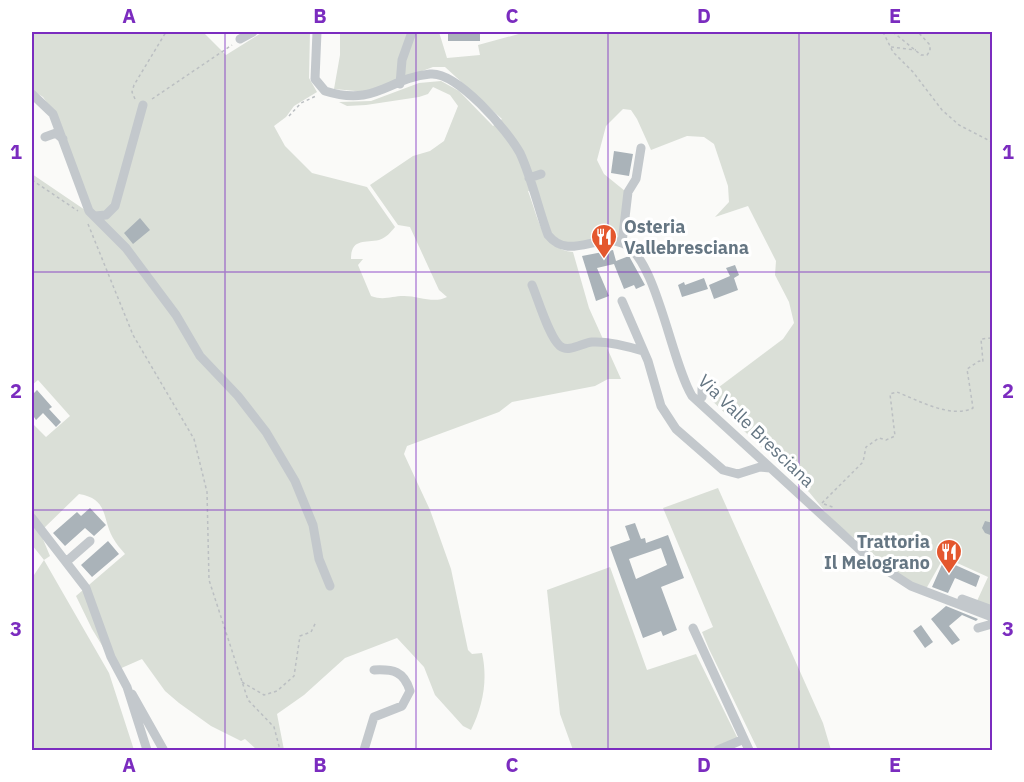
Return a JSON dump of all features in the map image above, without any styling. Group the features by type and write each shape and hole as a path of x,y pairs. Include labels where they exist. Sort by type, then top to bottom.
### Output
{"street":[{"path":"241,35 253,32"},
{"path":"317,32 315,79 325,91 361,96 432,73 451,79 472,96 509,137 519,153 548,235 554,242 571,247 608,242 622,243 628,192 636,179 641,148"},
{"path":"400,84 402,60 412,32"},
{"path":"32,93 53,114 80,180 86,206 134,258 176,315 200,356 238,396 266,432 299,492 313,525 319,558 330,586"},
{"path":"95,216 106,215 115,206 143,105"},
{"path":"45,137 56,133 63,139"},
{"path":"529,178 541,174"},
{"name":"Via Valle Bresciana","path":"622,243 633,251 647,270 677,366 692,396 871,560 911,586 993,617"},
{"path":"532,285 554,337 562,347 566,349 592,342 624,345 643,351"},
{"path":"622,301 643,351 664,413 700,452 723,470 745,473 760,467 770,468"},
{"path":"32,518 86,588 111,657 163,749"},
{"path":"66,561 90,541"},
{"path":"962,599 993,610"},
{"path":"978,628 993,624"},
{"path":"693,628 749,750"},
{"path":"364,750 374,717 402,706 410,691 406,678 399,672 374,670"},
{"path":"127,687 147,750"},
{"path":"718,750 744,739"}],"path":[{"path":"166,32 134,85 134,97 143,105 241,35"},
{"path":"883,32 890,46 942,110 959,125 993,142"},
{"path":"893,32 924,56 930,51 930,45 918,32"},
{"path":"890,46 908,47 917,51"},
{"path":"289,116 301,103 325,91"},
{"path":"32,180 80,212"},
{"path":"85,219 97,240 133,335 194,439 207,492 209,580 248,700 274,727 280,750"},
{"path":"822,503 863,462 866,447 879,438 886,440 895,436 890,394 897,392 951,410 965,412 972,408 967,369 979,361 983,362 981,339 993,338"},
{"path":"242,682 264,695 276,691 294,676 300,636 311,632 316,622"}],"shaded area":[{"path":"32,32 203,32 226,55 263,32 310,32 309,78 317,92 294,106 286,117 274,126 285,146 312,173 367,187 395,227 382,239 360,243 353,248 351,259 363,259 358,265 371,296 384,298 404,296 437,300 447,297 439,290 410,227 398,225 370,185 413,156 430,151 444,141 458,106 450,95 433,87 428,94 419,97 366,105 347,106 339,102 371,101 419,83 441,81 459,91 493,126 502,119 445,67 433,67 366,92 334,89 340,55 340,32 439,32 447,58 480,55 478,45 526,32 992,32 992,608 977,601 988,577 944,557 926,589 906,581 832,520 809,492 707,396 783,339 794,323 789,302 775,275 776,261 748,206 715,217 729,202 728,186 714,144 704,137 687,136 651,150 631,110 623,109 606,126 597,160 604,174 625,191 620,240 567,245 550,233 535,192 528,191 538,221 548,239 563,250 573,252 589,308 621,379 608,379 595,386 512,402 499,412 407,446 404,454 430,510 451,569 468,650 472,654 482,653 483,693 479,712 471,730 463,726 435,695 424,667 397,638 345,658 304,695 277,714 284,750 257,750 245,739 241,741 211,726 165,691 142,659 117,670 92,629 76,596 125,554 113,538 100,505 95,500 79,494 40,532 50,556 44,560 32,545 32,423 46,437 70,416 38,380 32,385 32,174 85,210 50,107 43,97 32,90"},
{"path":"718,488 823,723 831,750 758,750 709,649 702,632 713,627 663,508"},
{"path":"44,560 109,673 134,750 32,750 32,578"},
{"path":"610,567 647,670 696,654 738,739 712,750 573,750 560,714 547,590"}],"building":[{"path":"448,32 480,32 480,41 448,41"},
{"path":"614,151 633,154 629,176 611,173"},
{"path":"140,218 150,230 133,244 124,233"},
{"path":"613,250 616,261 629,256 645,285 636,289 634,285 624,289 614,264 597,268 609,296 596,301 582,256"},
{"path":"735,265 739,275 734,278 738,290 714,299 709,285 730,276 726,268"},
{"path":"704,278 708,289 682,297 678,285 684,282 685,285"},
{"path":"37,390 61,422 56,427 43,413 36,420 32,414 32,395"},
{"path":"90,508 106,525 94,536 85,528 65,546 53,533 77,512 81,516"},
{"path":"985,521 993,523 993,536 985,533 982,528"},
{"path":"635,523 641,539 645,538 646,543 668,535 684,578 661,587 677,630 663,636 661,631 643,638 610,547 630,540 625,526","holes":["661,548 667,565 636,579 629,559"]},
{"path":"108,541 119,554 92,577 81,565"},
{"path":"944,560 980,576 976,587 955,578 948,593 932,587"},
{"path":"946,606 978,619 976,621 962,615 949,626 960,640 952,645 931,619"},
{"path":"921,625 933,642 925,648 913,631"}],"place":[{"name":"Osteria Vallebresciana","path":"604,260"},
{"name":"Trattoria Il Melograno","path":"949,575"}]}
